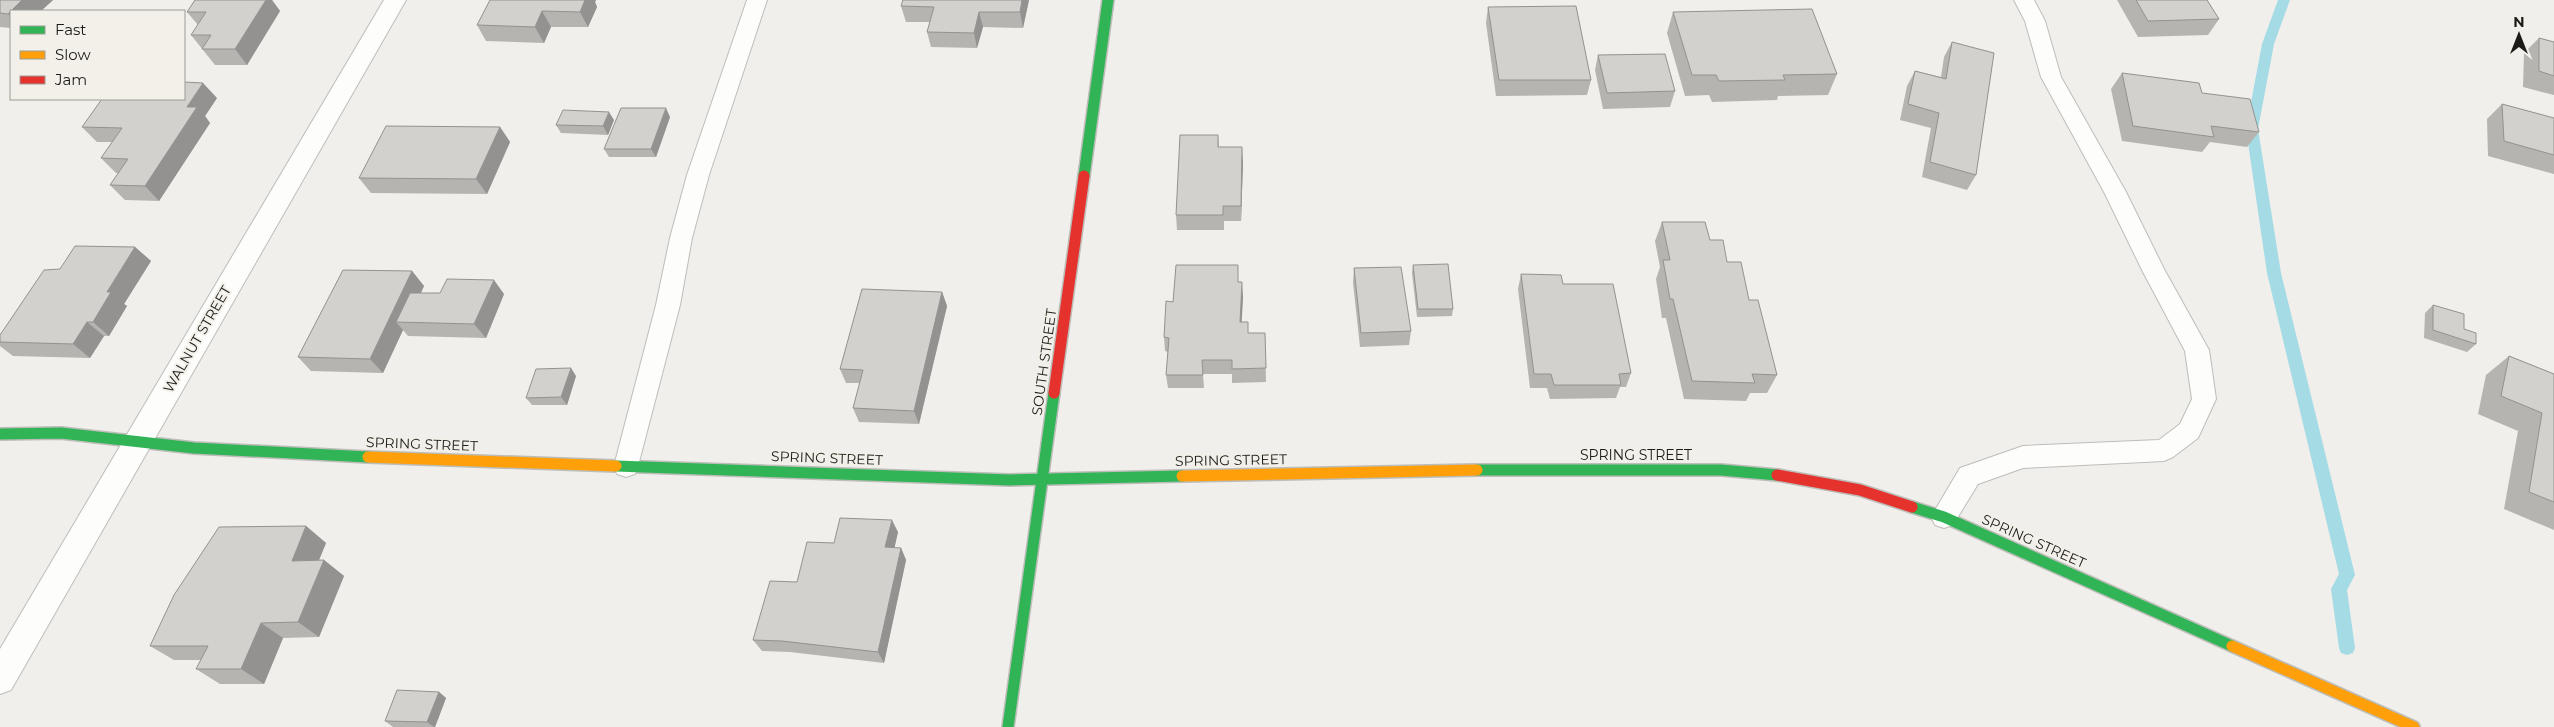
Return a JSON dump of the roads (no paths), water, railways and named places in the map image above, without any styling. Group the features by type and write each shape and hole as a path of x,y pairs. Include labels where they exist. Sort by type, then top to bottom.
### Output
{"street":[{"name":"WALNUT STREET","path":"0,680 395,0"},
{"name":"SOUTH STREET","path":"1008,727 1108,0"},
{"name":"SPRING STREET","path":"0,434 61,434 137,442 318,455 1010,480 1447,470 1721,470 1779,476 1860,490 1944,517 2414,727"}],"lane":[{"path":"626,466 668,305 681,238 696,184 757,0"},
{"path":"1944,517 1969,476 2023,457 2164,450 2190,431 2204,399 2197,350 2154,272 2115,192 2051,77 2035,21 2024,0"}],"waterway":[{"path":"2284,0 2268,44 2252,129 2274,273 2347,575 2339,589 2347,648"}]}
